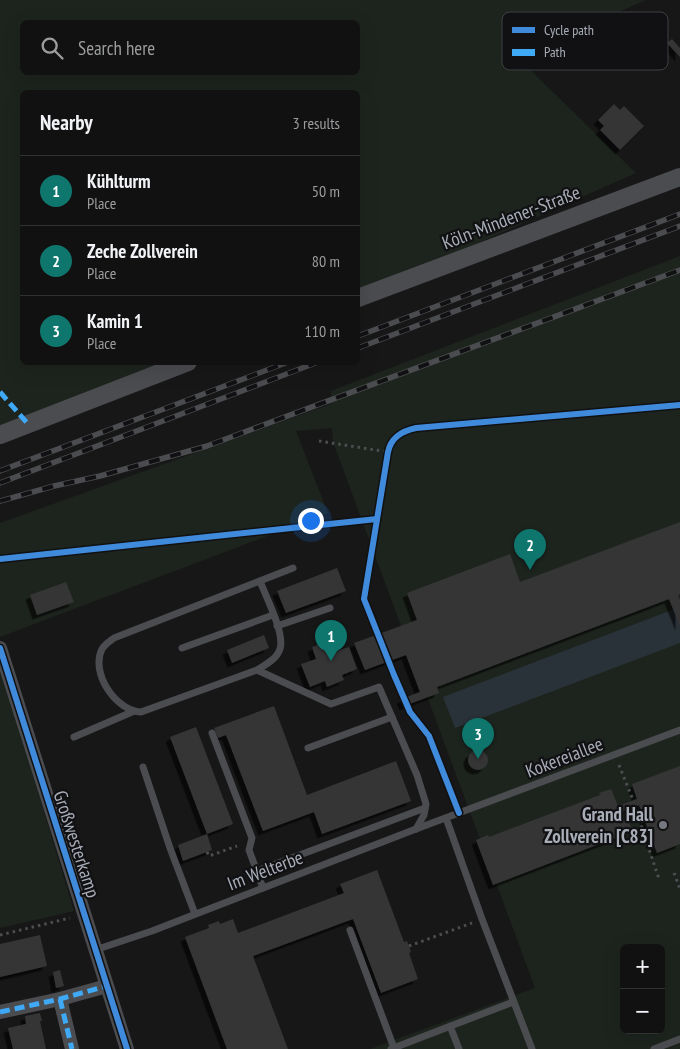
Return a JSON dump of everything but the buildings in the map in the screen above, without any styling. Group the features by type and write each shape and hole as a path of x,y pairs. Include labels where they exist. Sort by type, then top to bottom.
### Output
{"street":[{"name":"Köln-Mindener-Straße","path":"360,297 680,177"},
{"path":"0,435 180,365"},
{"name":"Großwesterkamp","path":"0,648 127,1049"},
{"path":"0,1012 60,999 107,986"},
{"path":"60,999 72,1049"}],"lane":[{"path":"132,712 123,706 104,682 99,667 99,657 103,647 114,638 293,568"},
{"path":"74,737 132,712 141,712 257,670 272,661 280,650 280,636 260,581"},
{"path":"277,626 330,608"},
{"path":"182,648 273,614"},
{"path":"257,670 331,704 379,687 417,775 426,804 424,815 416,829"},
{"path":"308,748 392,717"},
{"name":"Kokereiallee","path":"459,814 680,730"},
{"path":"212,733 252,838 249,850 264,888"},
{"path":"143,767 170,848 195,914"},
{"path":"257,871 425,808"},
{"name":"Im Welterbe","path":"95,950 459,814"},
{"path":"446,818 482,919 532,1049"},
{"path":"350,930 392,1049 513,1002"},
{"path":"450,1026 459,1049"},
{"path":"654,1049 680,1039"}],"path":[{"path":"319,442 388,452"},
{"path":"615,755 633,800"},
{"path":"635,807 659,879"},
{"path":"207,852 209,856 238,845 250,848"},
{"path":"674,874 680,888"},
{"path":"409,946 482,919"}],"shaded area":[{"path":"0,0 646,0 619,12 502,12 502,70 530,70 636,173 404,276 360,293 360,90 20,90 20,365 175,365 0,432"},
{"path":"680,256 680,1049 370,1049 535,988 333,442 332,428 296,431 328,513 0,637 0,523 331,404 331,391"},
{"path":"680,607 680,643 455,728 443,697"},
{"path":"0,667 74,911 0,928"}],"railway":[{"path":"360,335 680,214"},
{"path":"360,347 680,226"},
{"path":"0,501 100,476 207,446 680,270"},
{"path":"0,471 280,365"},
{"path":"0,483 310,365"}],"marked path":[{"path":"0,392 28,424"},
{"path":"0,1012 60,999 107,986"},
{"path":"60,999 72,1049"}],"cycle path":[{"path":"459,813 429,736 410,712 364,599 389,447 394,439 402,433 416,428 680,405"},
{"path":"0,559 377,519"},
{"path":"0,648 127,1049"}],"place":[{"name":"Zeche Zollverein","path":"530,570"},
{"name":"Kühlturm","path":"331,661"},
{"name":"Kamin 1","path":"478,759"},
{"name":"Grand Hall Zollverein [C83]","path":"663,825"}]}
